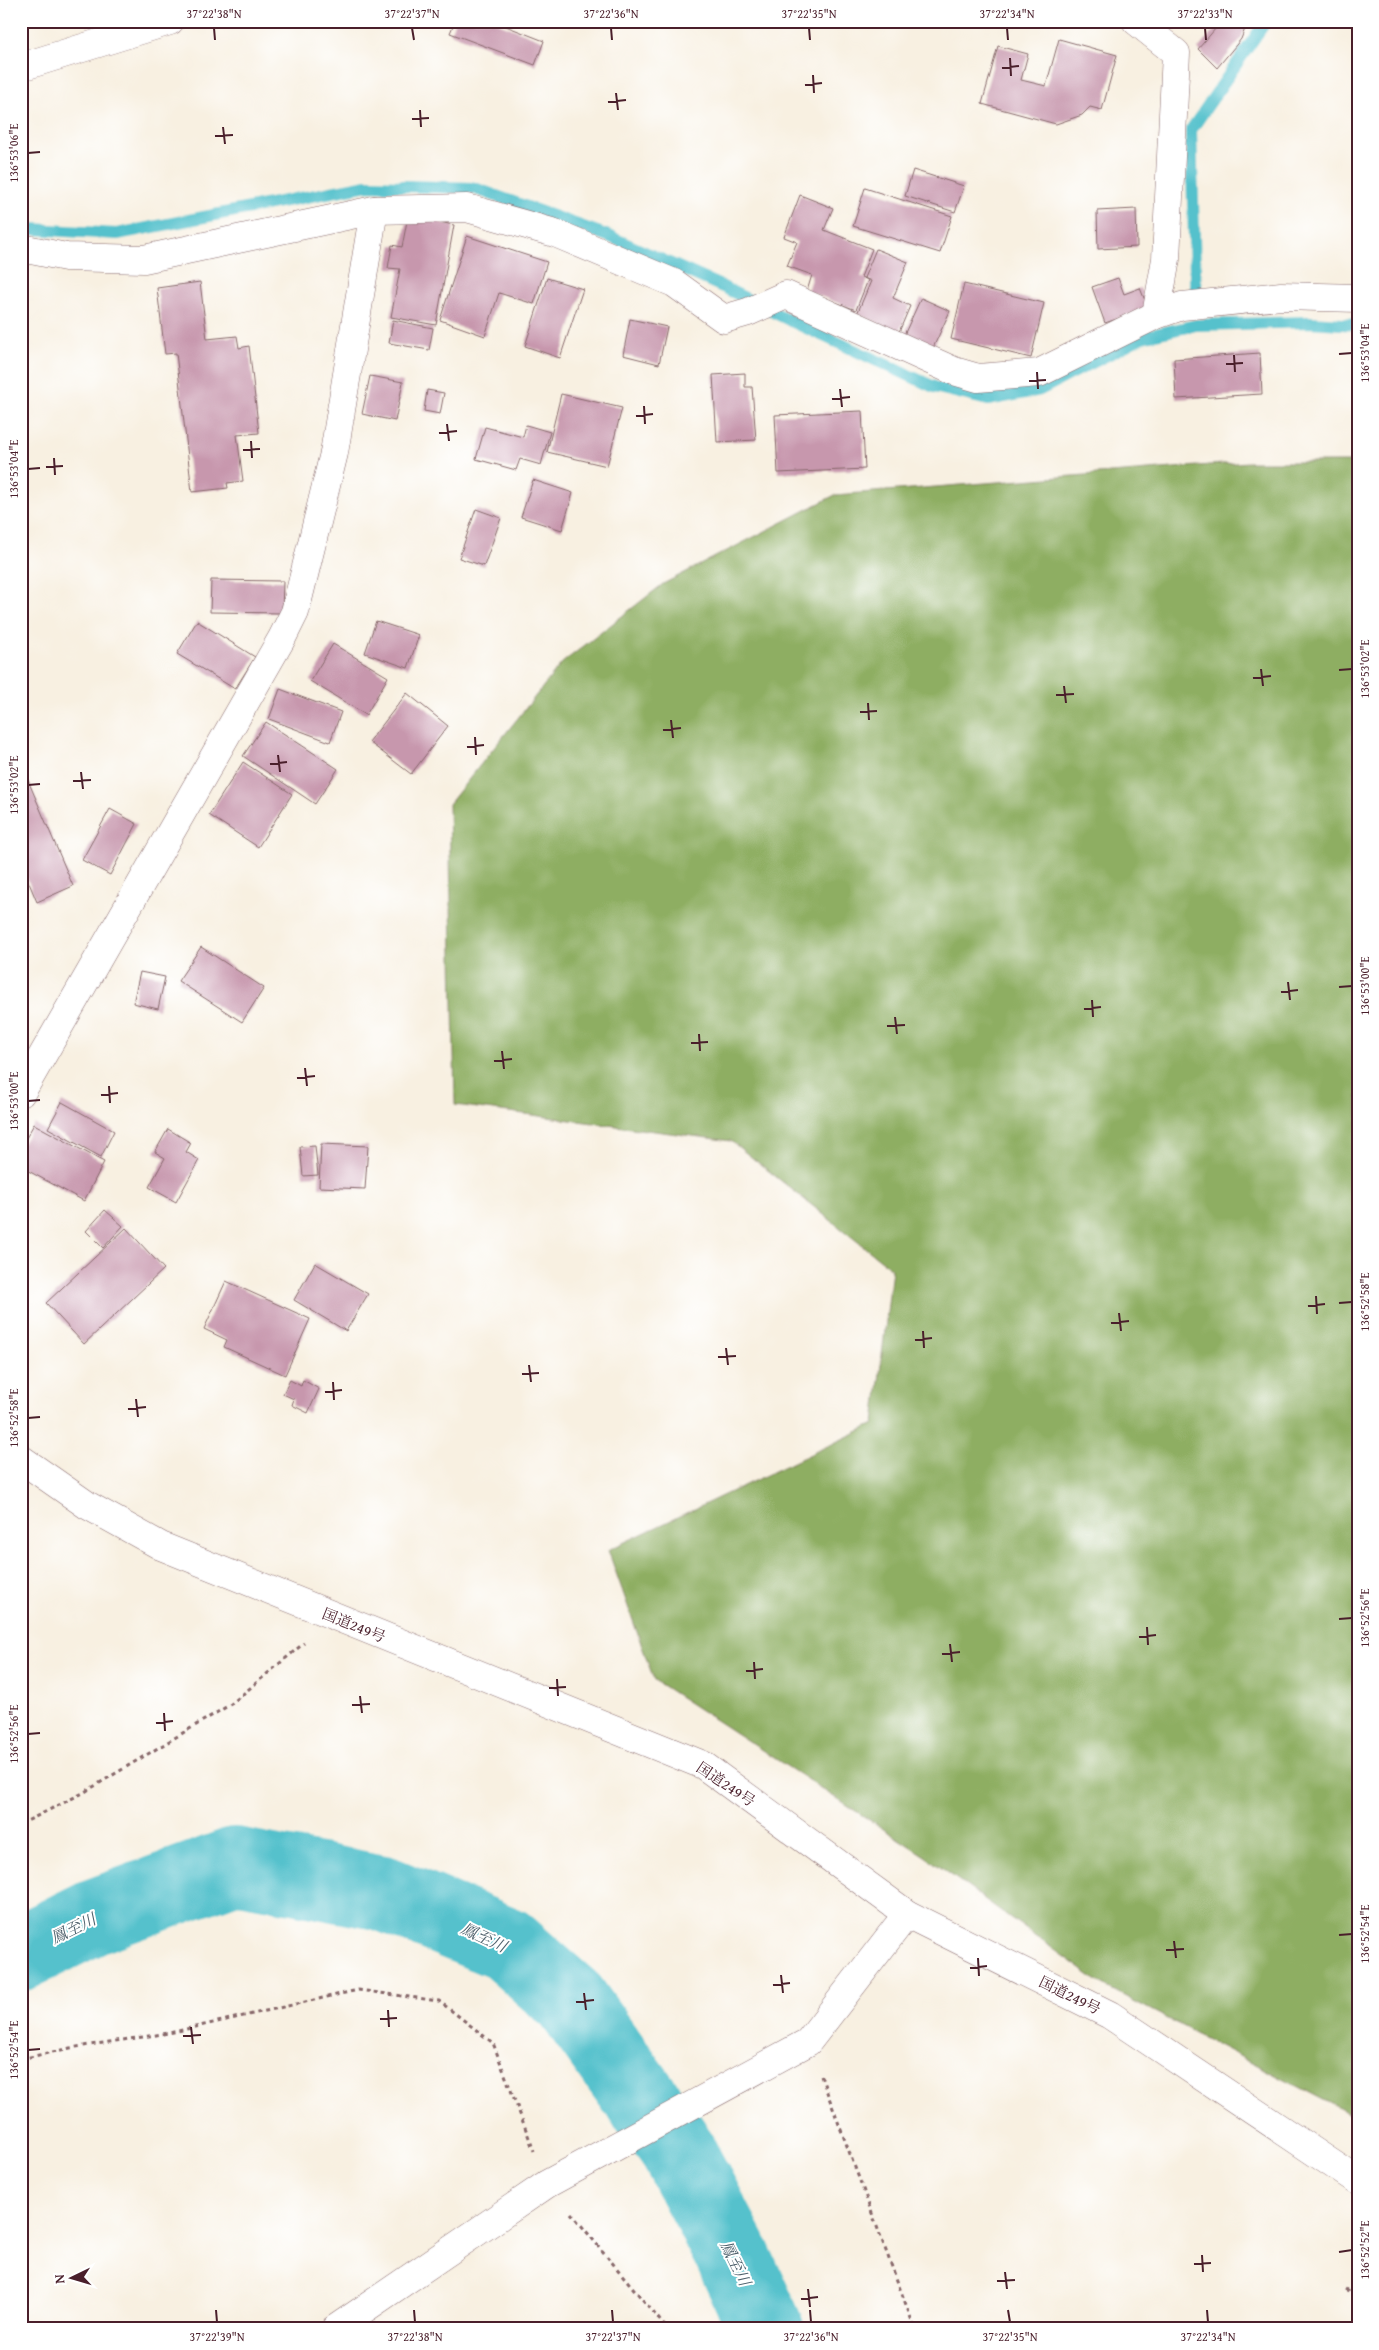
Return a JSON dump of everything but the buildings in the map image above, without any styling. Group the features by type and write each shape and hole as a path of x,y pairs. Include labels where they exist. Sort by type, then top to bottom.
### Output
{"main road":[{"path":"21,67 170,21"},
{"path":"1136,21 1176,54 1166,259 1156,315"},
{"path":"21,248 66,257 144,259 374,210 467,208 555,233 674,283 724,319 748,312 786,295 954,370 978,378 1039,373 1156,315 1182,306 1210,305 1281,296 1358,298"},
{"path":"21,1093 282,638 295,612 334,453 374,210"},
{"name":"国道249号","path":"21,1459 87,1505 161,1546 703,1765 907,1914 1110,2015 1358,2181"},
{"path":"335,2329 547,2184 808,2042 907,1914"}],"path":[{"path":"21,1824 83,1793 231,1704 335,1617"},
{"path":"21,2059 70,2048 169,2033 358,1990 438,2001 493,2043 547,2184 667,2329"},
{"path":"808,2042 915,2329"},
{"path":"1345,2289 1358,2297"}],"green space":[{"path":"1248,462 1358,462 1358,2118 1103,1985 925,1856 654,1680 608,1550 874,1424 892,1269 731,1141 455,1105 449,804 562,663 663,584 835,495"}],"waterway":[{"path":"1196,308 1191,130 1266,21"},
{"path":"21,226 32,229 117,234 367,185 474,188 611,237 725,288 789,320 934,387 988,400 1040,390 1142,337 1196,325 1310,322 1358,325"},
{"name":"鳳至川","path":"21,1953 93,1917 235,1865 383,1893 506,1944 571,2001 674,2144 730,2250 766,2329"}]}
